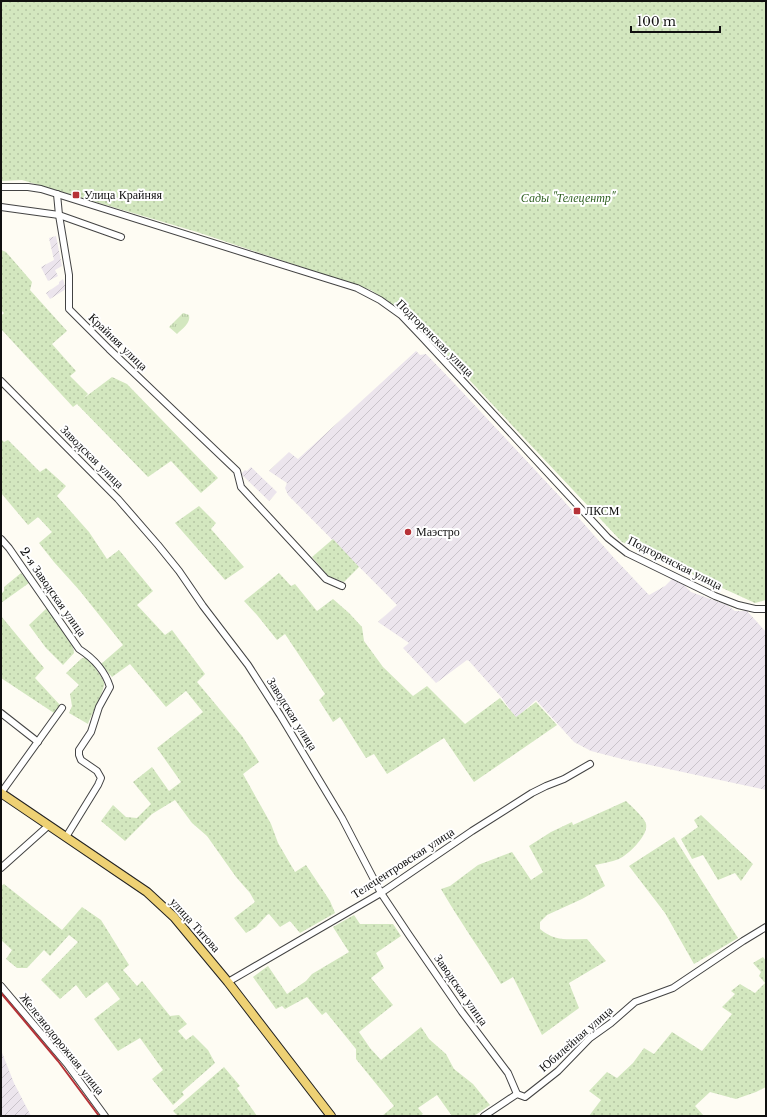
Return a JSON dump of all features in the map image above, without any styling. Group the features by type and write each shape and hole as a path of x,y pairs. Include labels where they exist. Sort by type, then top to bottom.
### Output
{"main road":[{"name":"улица Титова","path":"1,793 147,892 174,917 228,982 331,1116"}],"street":[{"name":"Подгоренская улица","path":"1,187 28,187 57,194 357,288 374,297 401,315 608,538 626,553 715,596 755,609 766,610"},
{"name":"Крайняя улица","path":"57,194 68,275 69,309 236,470 241,487 326,579 342,586"},
{"path":"1,207 59,215 121,238"},
{"name":"Заводская улица","path":"1,381 118,498 158,545 248,665 342,818 381,893 408,935 462,1012 508,1073 517,1094"},
{"name":"2-я Заводская улица","path":"1,539 9,548 79,649 90,656 107,677 110,687 99,708 91,732 79,750 81,760 97,771 101,778 66,837"},
{"path":"1,793 62,708"},
{"path":"1,713 38,742"},
{"name":"Телецентровская улица","path":"228,982 381,893 532,793 564,779 590,764"},
{"path":"1,868 48,826"},
{"name":"Юбилейная улица","path":"484,1116 517,1094 525,1097 558,1071 590,1038 611,1023 635,1002 673,988 766,927"},
{"name":"Железнодорожная улица","path":"1,986 67,1064 105,1116"}],"shaded area":[{"path":"56,236 62,266 55,270 58,276 48,281 41,267 54,260 49,238"},
{"path":"63,279 66,289 50,299 46,293 59,284 59,282"},
{"path":"416,351 420,355 426,354 453,382 649,595 665,586 672,579 683,584 691,592 727,605 735,611 747,611 766,632 766,790 591,751 574,742 536,700 516,718 502,698 467,660 436,683 403,648 409,643 378,622 397,605 288,495 285,488 287,483 269,471 289,452 298,459"},
{"path":"251,467 277,492 269,501 241,474"},
{"path":"1,1050 14,1083 31,1116 1,1116"}],"green space":[{"name":"Сады \"Телецентр\"","path":"1,1 766,1 766,600 755,603 622,542 411,318 371,290 197,232 22,180 1,181"},
{"path":"1,250 6,252 32,282 30,290 67,331 52,344 76,371 70,376 88,394 84,398 112,377 127,384 218,478 201,493 171,461 148,477 77,404 73,407 1,329 1,316 4,313 1,310"},
{"path":"183,313 189,315 189,321 177,334 169,327"},
{"path":"1,439 4,442 8,440 40,472 46,468 66,486 57,496 89,532 107,559 119,550 153,591 137,605 165,635 172,630 205,674 197,682 242,736 259,762 243,774 271,824 278,843 295,872 306,865 330,901 335,913 300,933 290,921 280,927 269,914 256,927 246,933 234,918 255,902 250,893 236,877 207,836 192,823 175,800 152,814 125,841 101,821 113,805 126,817 137,818 151,804 133,782 152,767 169,791 181,782 157,748 203,712 186,691 166,707 130,664 112,677 101,664 123,645 39,543 52,532 38,517 28,525 1,493"},
{"path":"199,506 216,523 211,529 244,567 225,580 175,523"},
{"path":"333,539 359,567 344,582 328,576 312,557"},
{"path":"21,573 29,583 1,603 1,594 4,591 4,587"},
{"path":"279,573 291,586 295,584 317,611 333,599 349,613 362,627 364,641 383,667 413,696 427,686 465,724 500,698 516,717 536,702 557,725 474,782 444,738 387,774 374,754 366,758 340,717 333,722 319,700 325,694 285,634 277,640 244,601"},
{"path":"47,608 73,647 74,653 63,665 46,648 29,625"},
{"path":"1,616 44,668 35,678 60,705 54,713 1,678"},
{"path":"85,657 94,666 104,683 101,696 88,724 69,713 72,706 70,694 79,685 66,673"},
{"path":"626,801 641,815 645,821 646,828 641,839 623,857 610,862 595,865 605,886 582,899 547,915 540,922 540,929 551,936 562,939 587,939 606,961 569,983 579,1008 542,1035 513,977 501,984 441,889 450,886 478,865 512,852 531,880 543,872 529,846 551,832 572,822 573,825"},
{"path":"701,815 753,864 741,881 735,873 718,880 703,855 692,859 681,839 698,827 694,820"},
{"path":"674,837 738,938 694,964 665,913 629,866"},
{"path":"4,884 62,930 82,907 101,920 129,965 123,970 137,986 142,981 170,1016 179,1015 187,1024 178,1031 186,1040 193,1035 208,1050 215,1063 182,1092 184,1095 173,1105 152,1079 163,1070 140,1038 118,1051 94,1019 120,999 107,982 86,998 76,985 60,999 41,980 78,942 69,935 50,956 44,950 27,968 17,968 6,959 12,950 1,940 1,886"},
{"path":"354,915 360,924 393,924 401,936 376,953 384,968 371,978 393,1005 359,1032 370,1048 381,1060 421,1027 429,1039 446,1054 454,1069 473,1084 490,1105 474,1116 452,1116 437,1095 418,1108 423,1114 420,1116 382,1116 394,1106 356,1059 356,1049 326,1012 322,1015 307,997 285,1009 282,1006 276,1009 253,977 268,966 287,994 306,981 312,974 349,952 333,927"},
{"path":"763,957 766,961 766,1087 736,1099 710,1092 695,1106 704,1116 589,1116 601,1100 589,1091 607,1072 617,1078 633,1063 644,1048 654,1054 672,1032 702,1051 732,1014 722,1007 735,994 731,991 740,984 755,993 765,983 759,976 761,972 753,963"},
{"path":"224,1067 240,1086 237,1088 257,1116 178,1116 173,1111"}],"railway":[{"path":"1,993 58,1061 99,1116"}],"place":[{"name":"Улица Крайняя","path":"76,195"},
{"name":"ЛКСМ","path":"577,511"},
{"name":"Маэстро","path":"408,532"}]}
